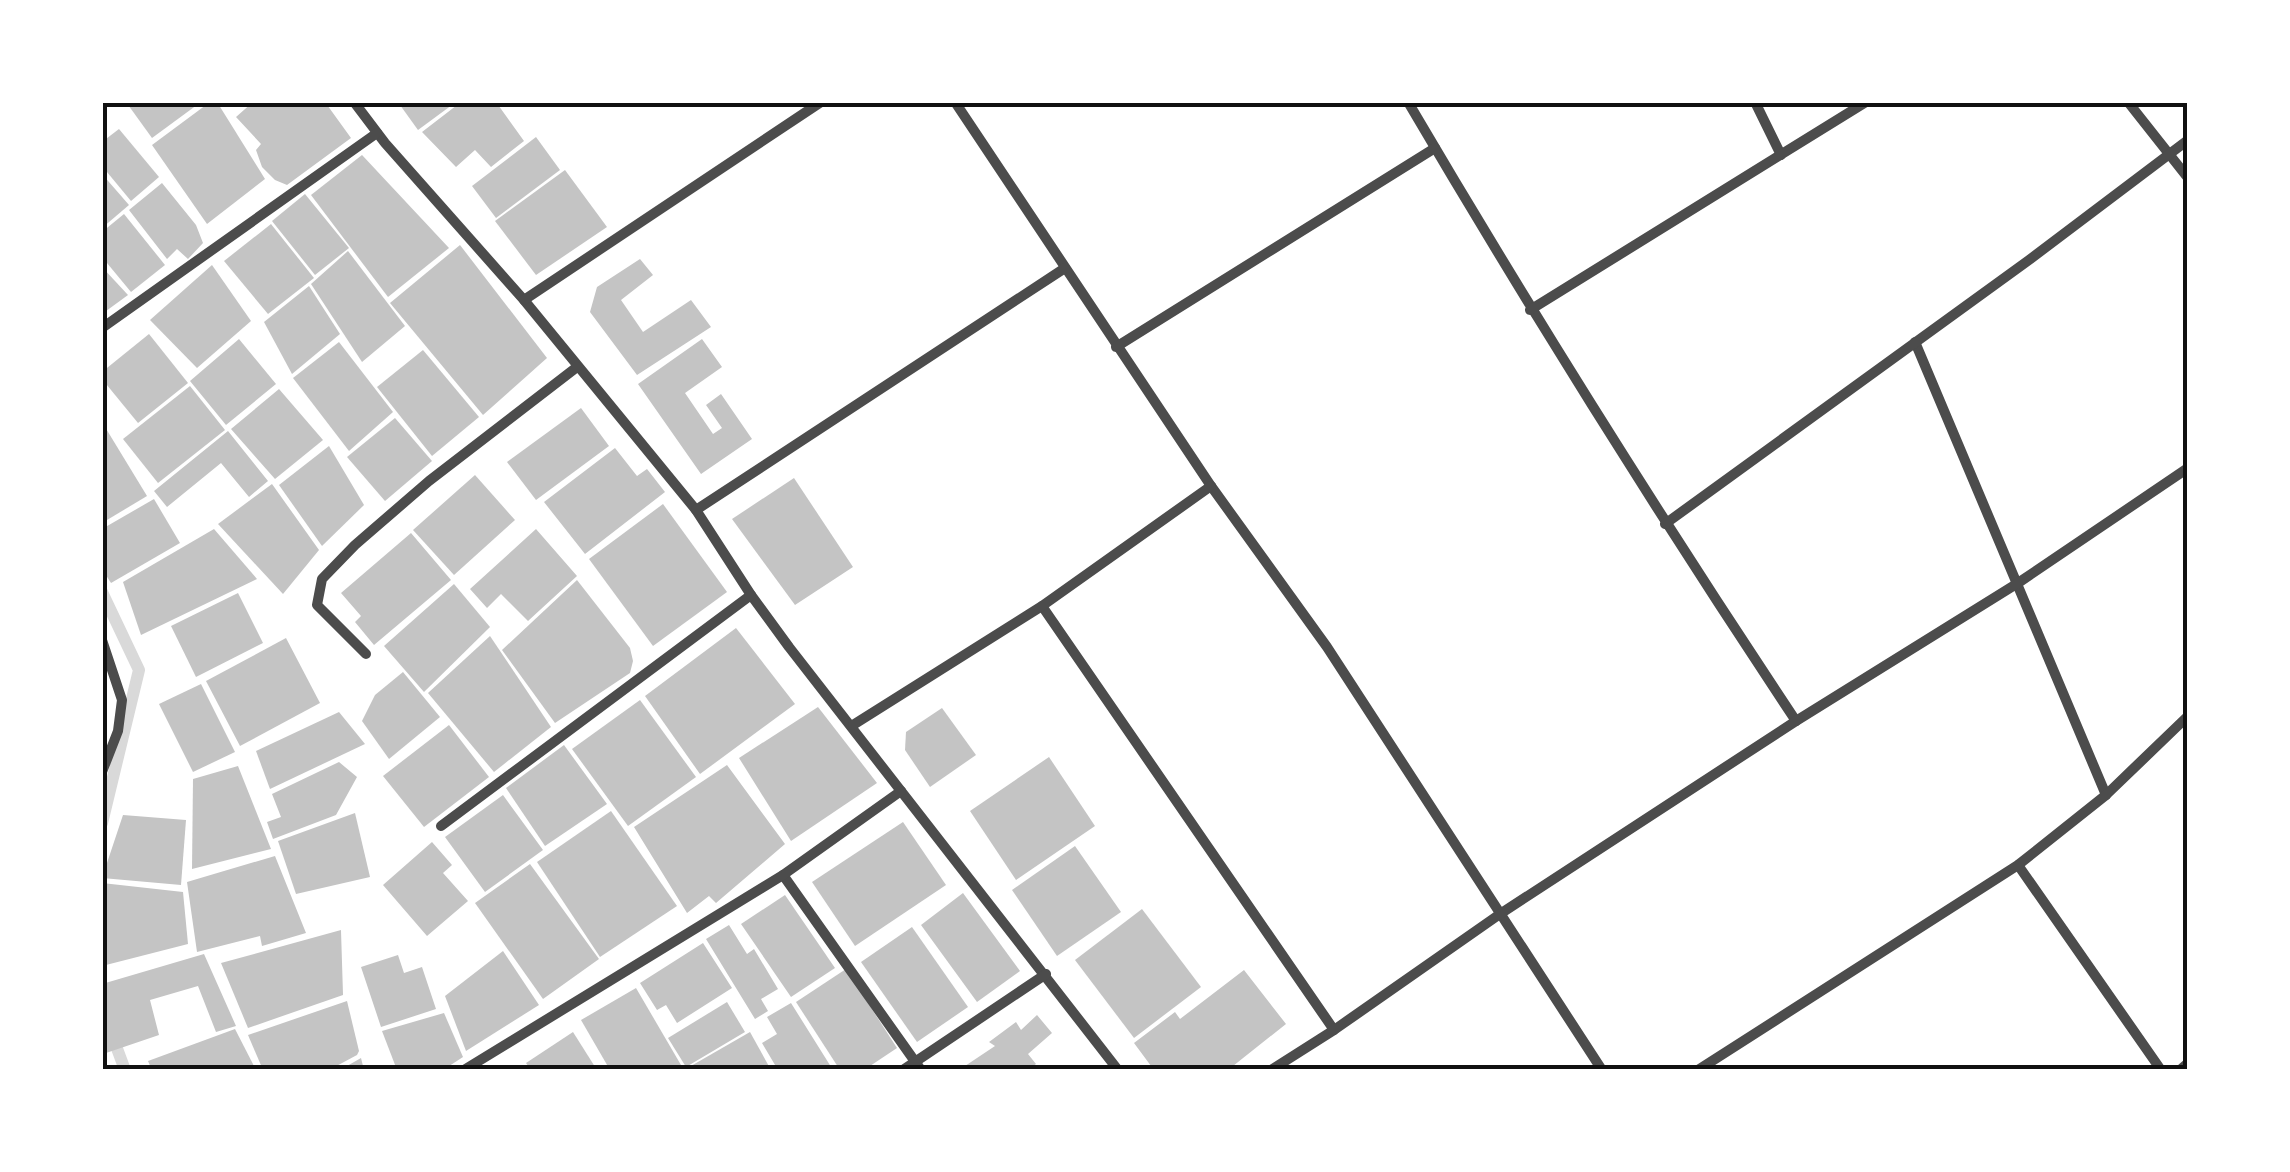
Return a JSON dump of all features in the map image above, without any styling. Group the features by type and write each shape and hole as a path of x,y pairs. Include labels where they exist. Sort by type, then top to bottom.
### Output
{"street":[{"path":"354,102 524,300 696,510 751,595 1118,1070"},
{"path":"524,300 820,102"},
{"path":"956,102 1116,347 1327,647 1602,1070"},
{"path":"1408,102 1530,310 1796,721"},
{"path":"1755,102 1781,155"},
{"path":"1530,310 1866,102"},
{"path":"2128,102 2188,178"},
{"path":"102,328 377,133"},
{"path":"1665,524 2030,260 2188,140"},
{"path":"1116,347 1435,148"},
{"path":"696,510 1065,268"},
{"path":"1915,342 2106,795"},
{"path":"366,654 317,605 322,579 430,480 577,367"},
{"path":"1271,1070 1500,914 1796,721 2018,583 2188,468"},
{"path":"853,725 1042,606 1211,486"},
{"path":"440,826 751,595"},
{"path":"1042,606 1334,1030"},
{"path":"102,640 122,700 118,731 102,772"},
{"path":"1698,1070 2018,864 2106,795 2188,716"},
{"path":"464,1070 783,875 901,791"},
{"path":"2018,864 2161,1070"},
{"path":"783,875 918,1066"},
{"path":"903,1070 918,1066 1046,974"},
{"path":"2180,1070 2188,1063"}],"building":[{"path":"126,102 201,102 152,138"},
{"path":"210,102 217,102 265,179 207,224 152,145"},
{"path":"253,102 325,102 351,138 287,185 262,167 256,150 261,144 236,117"},
{"path":"456,102 418,130 400,105"},
{"path":"461,102 496,102 524,141 491,167 475,150 456,167 422,132"},
{"path":"119,129 159,177 131,201 102,166 102,142"},
{"path":"536,137 560,170 496,218 472,186"},
{"path":"362,155 449,248 388,297 311,195"},
{"path":"565,170 607,227 536,275 495,221"},
{"path":"102,174 129,205 102,228"},
{"path":"162,183 196,225 203,243 188,259 177,249 167,259 129,210"},
{"path":"305,194 349,248 315,275 272,221"},
{"path":"124,214 165,265 131,292 102,257 102,232"},
{"path":"271,224 314,278 268,314 224,261"},
{"path":"460,245 547,358 483,415 390,303"},
{"path":"348,251 405,326 362,362 311,284"},
{"path":"640,259 653,275 621,300 643,332 691,300 711,327 637,375 590,312 597,287"},
{"path":"212,265 251,321 197,368 150,320"},
{"path":"102,267 128,295 102,314"},
{"path":"309,286 340,334 292,374 264,322"},
{"path":"149,334 188,383 138,423 102,379 102,372"},
{"path":"239,339 276,384 226,425 190,381"},
{"path":"702,339 722,367 685,393 713,434 722,428 706,405 721,394 752,439 701,474 638,384"},
{"path":"339,342 393,412 349,451 293,378"},
{"path":"423,350 479,417 432,456 377,387"},
{"path":"190,386 225,430 158,483 123,439"},
{"path":"279,389 323,440 275,479 231,429"},
{"path":"581,408 609,446 536,500 507,462"},
{"path":"395,418 432,461 385,501 347,457"},
{"path":"105,427 147,496 102,523 102,429"},
{"path":"228,431 268,481 249,497 221,463 167,507 154,491"},
{"path":"329,446 364,505 322,546 279,485"},
{"path":"615,448 637,476 647,469 665,492 585,554 544,502"},
{"path":"475,475 515,520 454,575 413,530"},
{"path":"794,478 853,567 795,605 732,519"},
{"path":"272,484 319,550 283,594 218,524"},
{"path":"154,499 180,543 111,583 102,569 102,529"},
{"path":"663,504 727,592 653,646 589,559"},
{"path":"214,529 257,579 141,635 123,582"},
{"path":"536,529 577,576 528,621 501,594 487,608 470,589"},
{"path":"411,533 451,580 374,645 355,622 361,616 341,593"},
{"path":"577,580 630,648 633,661 630,673 555,723 502,650"},
{"path":"454,584 490,627 424,692 384,646"},
{"path":"238,593 263,643 196,677 171,626"},
{"path":"736,628 795,704 700,774 645,696"},
{"path":"490,636 551,727 494,772 428,693"},
{"path":"286,638 320,703 240,746 206,681"},
{"path":"403,672 440,717 389,759 362,721 375,695"},
{"path":"201,684 235,752 193,772 159,704"},
{"path":"640,700 696,777 628,826 572,749"},
{"path":"818,707 877,783 791,841 739,758"},
{"path":"942,708 976,755 930,787 905,750 906,732"},
{"path":"339,712 365,744 270,789 256,751"},
{"path":"449,725 489,777 424,827 383,776"},
{"path":"564,745 607,804 545,846 506,788"},
{"path":"1049,757 1095,826 1016,880 970,811"},
{"path":"339,762 357,777 336,815 273,839 267,822 281,817 272,794"},
{"path":"727,765 785,844 716,903 709,896 687,913 634,827"},
{"path":"238,766 271,849 192,869 193,779"},
{"path":"503,795 543,850 485,892 445,837"},
{"path":"611,811 677,906 600,957 537,862"},
{"path":"355,813 370,877 296,894 278,841"},
{"path":"123,815 186,820 181,885 102,878"},
{"path":"903,822 946,885 855,946 812,882"},
{"path":"432,842 452,865 443,873 468,901 427,936 383,885"},
{"path":"1075,846 1121,912 1057,956 1012,890"},
{"path":"275,856 306,933 262,946 260,936 197,952 187,882"},
{"path":"530,864 599,959 543,999 475,903"},
{"path":"102,883 183,892 188,944 102,966"},
{"path":"963,893 1020,971 977,1002 921,925"},
{"path":"785,895 835,968 791,997 741,924"},
{"path":"1142,909 1201,987 1134,1038 1075,960"},
{"path":"729,925 747,954 754,949 778,989 761,999 768,1011 755,1019 706,939"},
{"path":"912,927 968,1007 917,1042 861,962"},
{"path":"341,930 343,995 248,1028 221,963"},
{"path":"703,943 732,988 677,1023 666,1005 657,1010 640,983"},
{"path":"503,951 539,1005 466,1051 445,996"},
{"path":"204,954 236,1026 216,1032 198,986 150,1000 159,1035 106,1053 102,1043 102,984"},
{"path":"398,955 404,973 422,967 436,1009 381,1027 361,967"},
{"path":"846,969 897,1048 864,1070 840,1070 796,1002"},
{"path":"1244,970 1286,1024 1228,1070 1154,1070 1134,1043 1175,1012 1180,1019"},
{"path":"636,988 681,1065 674,1070 610,1070 581,1020"},
{"path":"347,1001 357,1055 329,1070 263,1070 248,1035"},
{"path":"727,1002 745,1032 686,1067 668,1038"},
{"path":"791,1003 833,1070 778,1070 762,1043 777,1034 767,1017"},
{"path":"444,1013 463,1057 443,1070 397,1070 382,1031"},
{"path":"1037,1015 1052,1033 1028,1054 1036,1064 1028,1070 959,1070 995,1046 989,1042 1016,1022 1021,1030"},
{"path":"235,1029 255,1068 252,1070 152,1070 148,1061"},
{"path":"573,1032 597,1070 531,1070 526,1063"},
{"path":"750,1032 771,1070 684,1070"},
{"path":"361,1058 364,1070 340,1070"}],"waterway":[{"path":"102,592 139,670 102,823"},
{"path":"112,1035 125,1070"}]}
